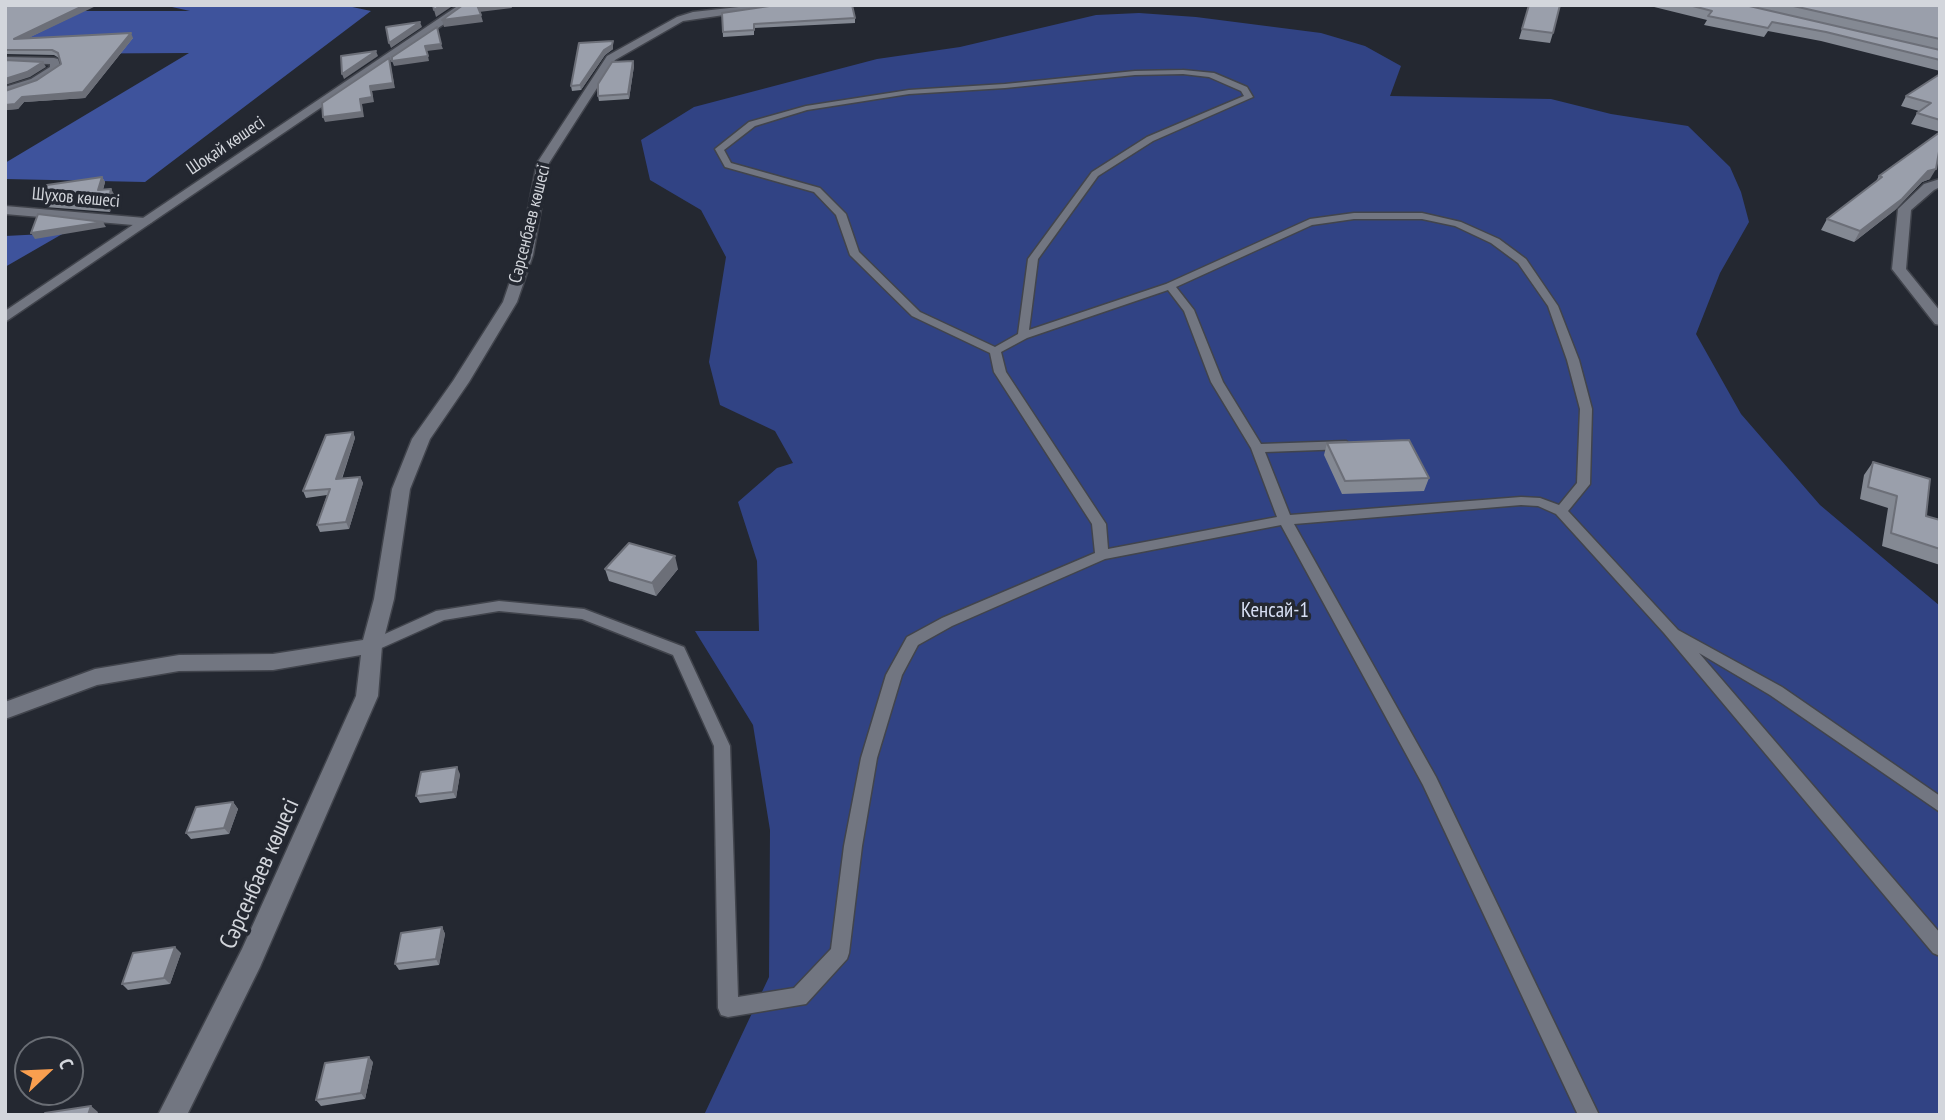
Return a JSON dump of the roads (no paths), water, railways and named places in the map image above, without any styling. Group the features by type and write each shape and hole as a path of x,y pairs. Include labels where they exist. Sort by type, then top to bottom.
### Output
{"street":[{"name":"Шоқай көшесі","path":"5,318 452,12 467,5"},
{"name":"Сәрсенбаев көшесі","path":"172,1115 251,958 367,696 372,646 384,599 401,489 421,439 510,302 526,255 543,163 611,58 680,19 689,10 787,5"},
{"path":"5,60 54,61 56,68 35,81 5,91"},
{"path":"1940,183 1929,187 1905,209 1899,269 1940,321"},
{"name":"Шухов көшесі","path":"5,211 145,222"},
{"path":"5,711 95,677 179,663 273,662 372,646"}],"lane":[{"path":"995,351 916,314 854,253 841,214 817,190 728,165 719,149 752,124 806,108 909,92 1135,73 1183,72 1211,75 1244,89 1249,97 1150,139 1095,174 1033,259 1023,336"},
{"path":"995,351 1023,336 1170,286 1310,222 1354,216 1422,216 1458,224 1495,241 1522,261 1553,306 1573,360 1587,409 1583,484 1561,511"},
{"path":"1170,286 1189,310 1217,382 1257,448 1285,520 1430,782 1589,1115"},
{"path":"995,351 1000,372 1099,524 1102,555"},
{"path":"1257,448 1357,445"},
{"path":"372,646 441,615 499,606 583,614 679,651 722,746 728,1008 799,997 840,953 853,846 869,758 894,675 912,641 947,622 1102,555 1226,529 1285,520 1521,501 1540,502 1561,511 1669,629 1940,947"},
{"path":"1669,629 1776,691 1940,805"}],"park label":[{"name":"Кенсай-1","path":"1275,611"}]}
